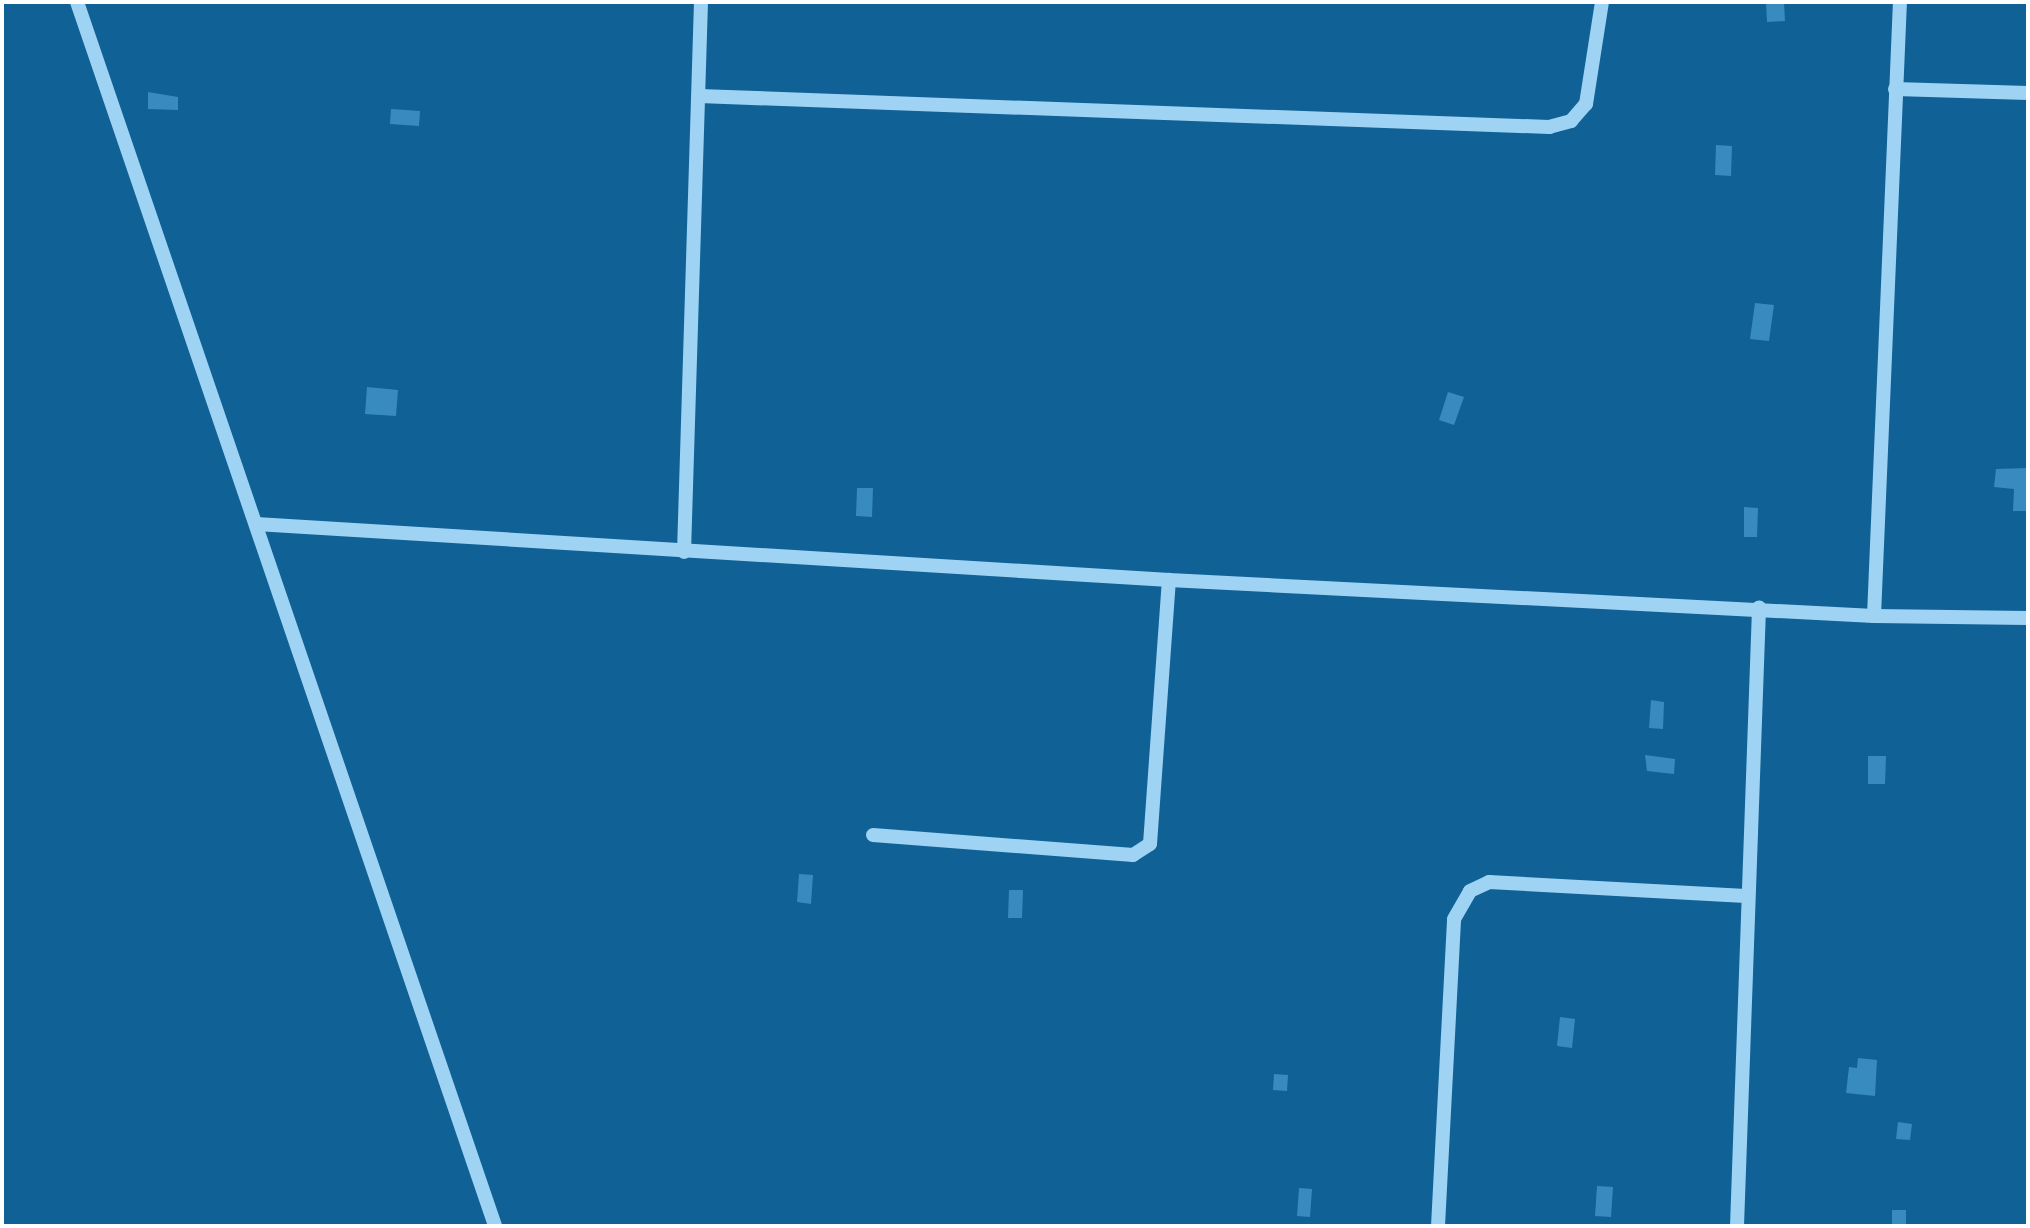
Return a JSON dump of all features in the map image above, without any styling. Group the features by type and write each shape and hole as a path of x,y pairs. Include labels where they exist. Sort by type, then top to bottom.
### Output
{"street":[{"path":"684,552 701,2"},
{"path":"699,96 1549,127 1571,121 1586,104 1602,2"},
{"path":"1874,616 1900,2"},
{"path":"77,3 495,1226"},
{"path":"1895,89 2028,93"},
{"path":"256,524 1169,580 1759,607 1874,616 2028,618"},
{"path":"873,835 1133,855 1150,844 1169,580"},
{"path":"1737,1226 1746,896 1759,607"},
{"path":"1438,1226 1454,919 1470,891 1489,882 1746,896"}],"building":[{"path":"1766,2 1784,2 1785,21 1767,22"},
{"path":"148,92 178,97 178,110 148,109"},
{"path":"391,109 420,111 419,126 390,124"},
{"path":"1716,145 1732,146 1731,176 1715,175"},
{"path":"1755,303 1774,305 1769,341 1750,339"},
{"path":"367,387 398,390 396,416 365,414"},
{"path":"1448,392 1464,397 1454,425 1439,420"},
{"path":"2028,468 2028,511 2013,511 2014,489 1994,487 1996,469"},
{"path":"857,488 873,488 872,517 856,516"},
{"path":"1744,507 1758,508 1757,537 1744,537"},
{"path":"1651,700 1664,702 1663,729 1649,728"},
{"path":"1645,755 1675,759 1674,774 1647,771"},
{"path":"1868,756 1886,756 1885,784 1868,784"},
{"path":"799,874 813,875 811,904 797,902"},
{"path":"1009,890 1023,890 1022,918 1008,918"},
{"path":"1560,1017 1575,1019 1572,1048 1557,1046"},
{"path":"1858,1058 1877,1060 1875,1096 1846,1093 1849,1067 1857,1068"},
{"path":"1274,1074 1288,1075 1287,1091 1273,1090"},
{"path":"1898,1122 1912,1124 1910,1140 1896,1139"},
{"path":"1597,1186 1613,1187 1611,1217 1595,1216"},
{"path":"1299,1188 1312,1189 1310,1217 1297,1216"},
{"path":"1892,1210 1906,1210 1906,1226 1892,1226"}]}
